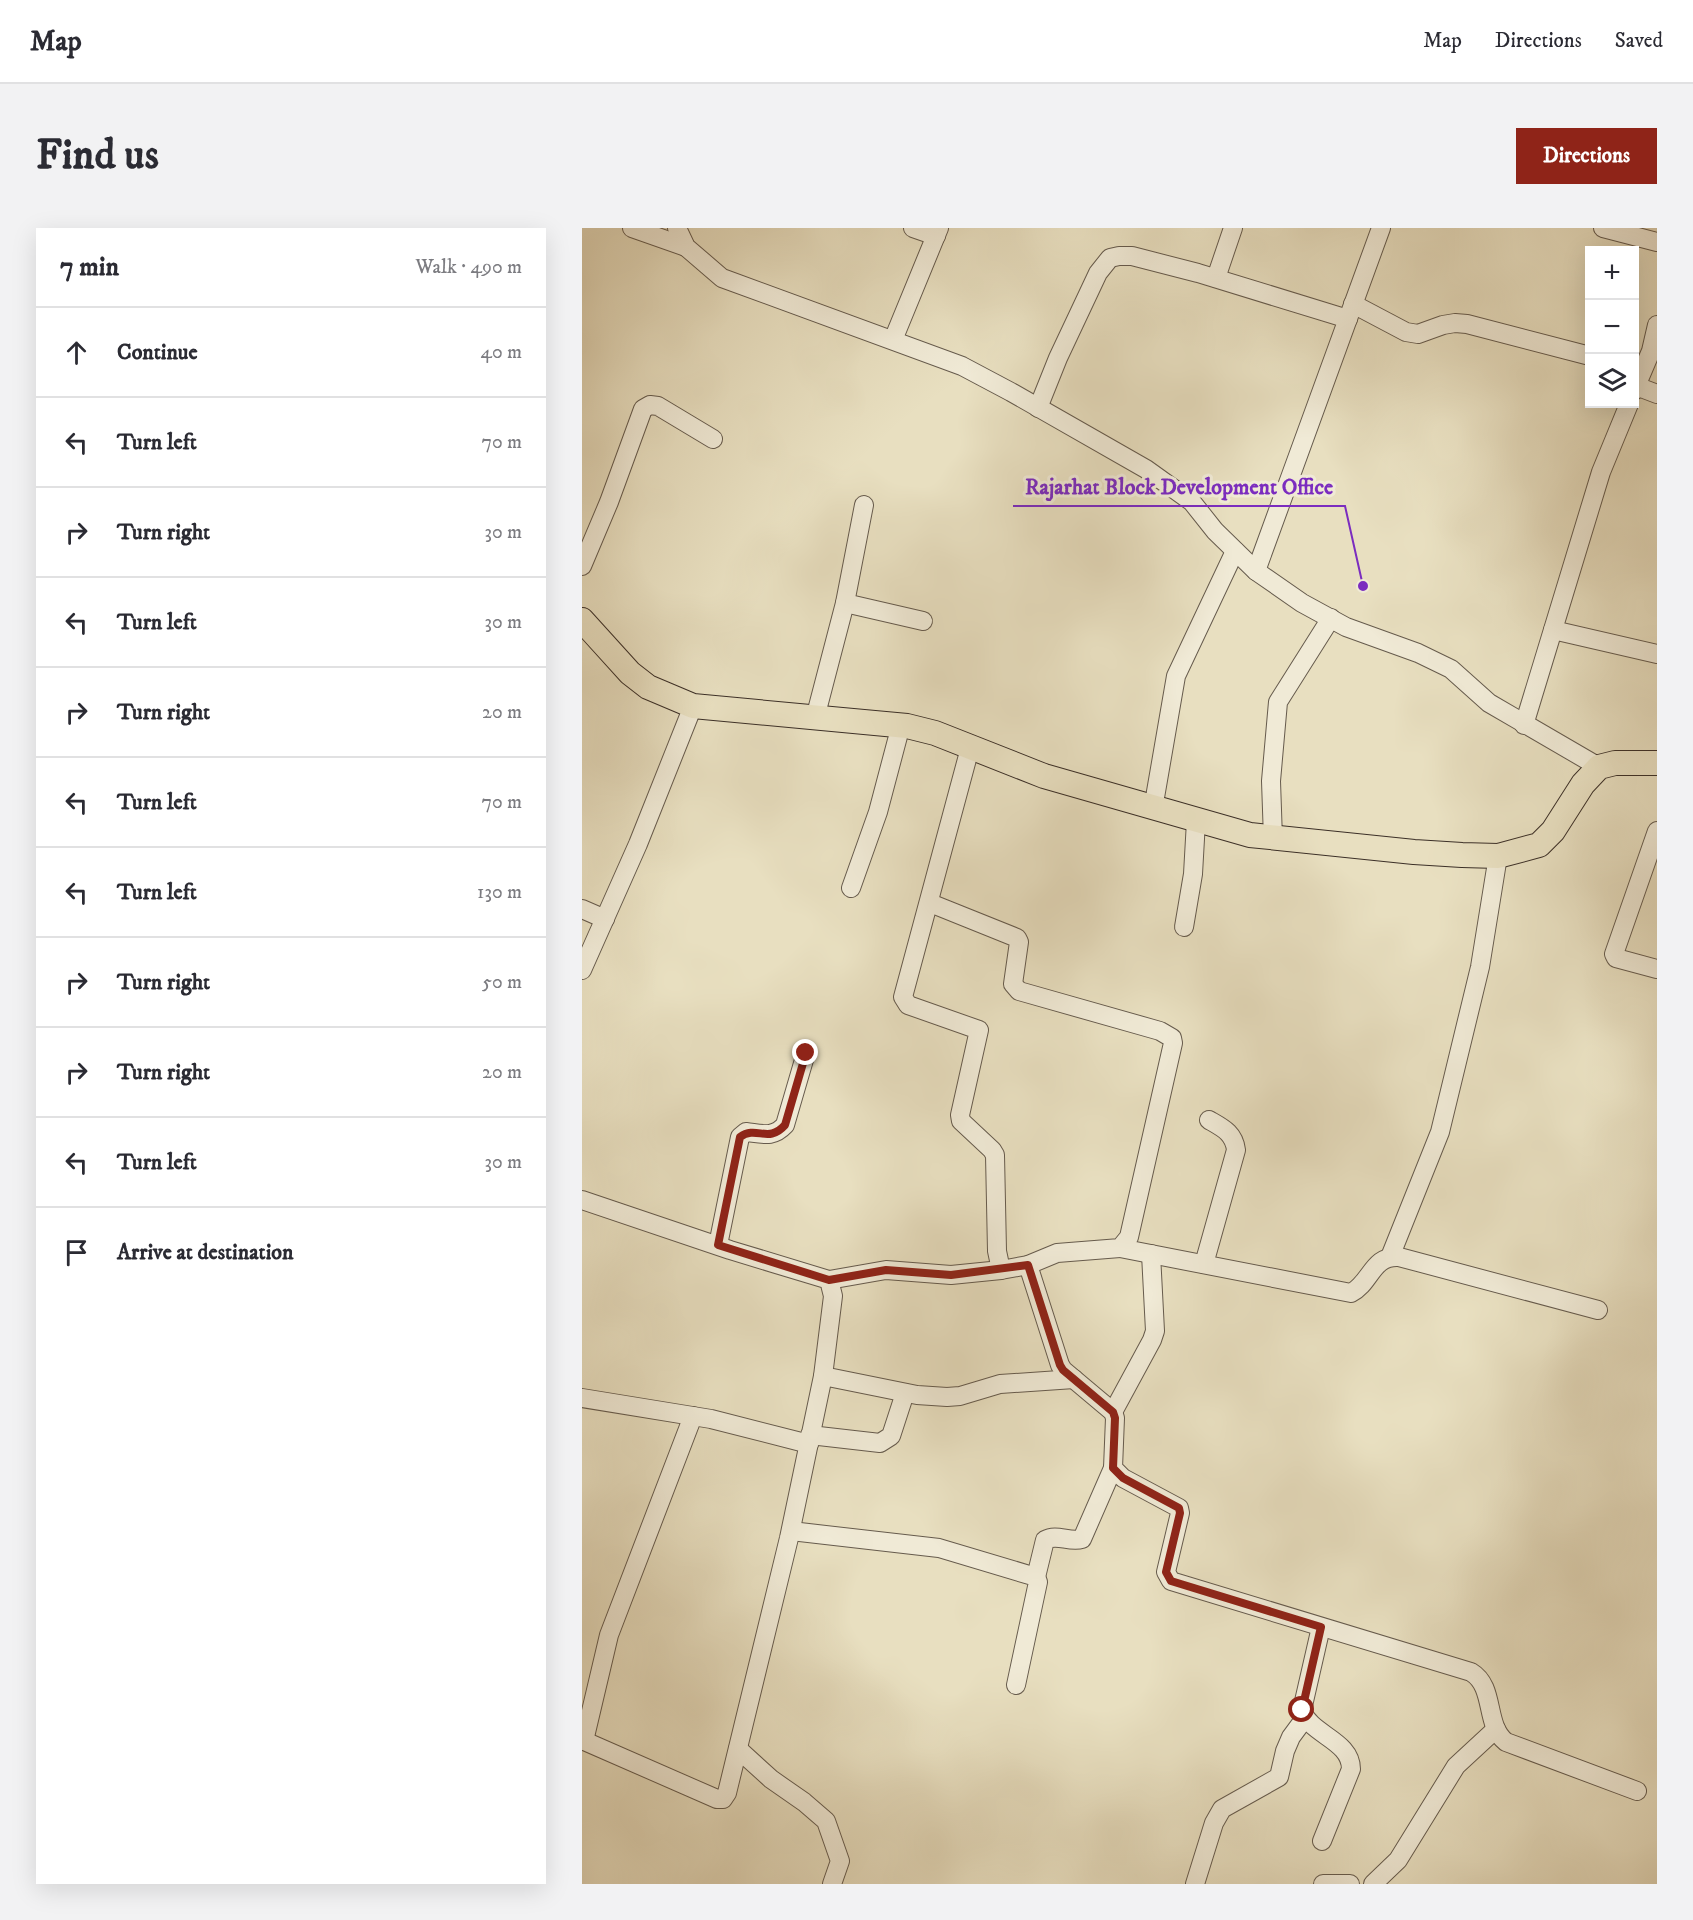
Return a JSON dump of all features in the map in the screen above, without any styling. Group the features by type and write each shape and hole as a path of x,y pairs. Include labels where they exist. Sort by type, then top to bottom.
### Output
{"main road":[{"path":"582,620 630,673 648,687 693,706 901,725 935,733 1044,776 1196,821 1273,839 1414,852 1498,856 1539,845 1553,831 1583,784 1599,767 1615,763 1657,763"}],"street":[{"path":"632,228 686,247 722,278 962,366 1038,408 1146,469 1192,502 1215,531 1256,571 1302,603 1368,636 1418,653 1450,669 1489,703 1599,767"},
{"path":"677,228 686,247"},
{"path":"893,340 938,232 913,228"},
{"path":"1215,278 1233,228"},
{"path":"1256,571 1381,228"},
{"path":"1603,228 1657,242"},
{"path":"1038,408 1058,358 1098,273 1110,258 1119,256 1132,256 1350,312 1406,332 1418,334 1443,325 1467,324 1585,355"},
{"path":"1639,375 1651,351 1657,325"},
{"path":"1639,380 1657,394"},
{"path":"582,566 609,502 643,409 650,405 658,406 713,439"},
{"path":"1524,725 1601,472 1627,408"},
{"path":"815,718 845,603 864,505"},
{"path":"1153,809 1176,676 1235,551"},
{"path":"845,603 923,621"},
{"path":"1273,839 1271,781 1278,702 1331,618"},
{"path":"1553,630 1657,654"},
{"path":"582,970 638,844 693,706"},
{"path":"851,888 878,812 901,725"},
{"path":"970,748 903,997 908,1005 979,1030 960,1115 962,1121 992,1150 994,1155 997,1251 1001,1270"},
{"path":"1184,927 1193,874 1196,821"},
{"path":"1657,831 1614,954 1616,958 1657,969"},
{"path":"1390,1257 1440,1132 1480,967 1498,856"},
{"path":"930,903 1017,938 1019,942 1013,984 1019,991 1160,1031 1172,1038 1173,1042 1129,1237 1120,1248"},
{"path":"582,909 605,919"},
{"path":"718,1245 740,1137 747,1132 770,1134 778,1132 785,1125 806,1053"},
{"path":"1204,1264 1236,1150 1235,1141 1228,1131 1209,1120"},
{"path":"582,1200 829,1280 886,1270 951,1275 1001,1270 1028,1265 1057,1253 1120,1248 1351,1293 1357,1290 1381,1261 1390,1257 1410,1260 1598,1311"},
{"path":"1113,1412 1155,1331 1150,1254"},
{"path":"1016,1685 1038,1582 1036,1577 1044,1540 1054,1537 1070,1540 1082,1539 1113,1468 1115,1418 1113,1412 1060,1365 1028,1265"},
{"path":"693,1416 609,1635 583,1740 717,1799 723,1799 727,1793 791,1531 823,1376 833,1296 829,1280"},
{"path":"823,1376 905,1393 947,1397 960,1396 1000,1384 1074,1379"},
{"path":"582,1398 693,1416 809,1440 880,1443 891,1436 905,1393"},
{"path":"1113,1468 1123,1478 1179,1508 1180,1513 1166,1572 1171,1581 1471,1672 1480,1677 1484,1684 1496,1729 1506,1742 1637,1791"},
{"path":"791,1531 939,1548 1036,1577"},
{"path":"1321,1627 1302,1710 1305,1718 1344,1750 1351,1760 1351,1769 1322,1841"},
{"path":"1196,1884 1214,1823 1222,1809 1279,1777 1291,1737 1305,1718"},
{"path":"1373,1884 1398,1860 1456,1766 1496,1729"},
{"path":"738,1749 771,1779 826,1821 840,1862 832,1884"},
{"path":"1323,1884 1350,1884"}],"place":[{"name":"Rajarhat Block Development Office","path":"1363,586"}],"route":[{"path":"806,1053 785,1125 778,1132 770,1134 747,1132 740,1137 718,1245 829,1280 886,1270 951,1275 1013,1269 1028,1265 1060,1365 1113,1412 1115,1418 1113,1468 1123,1478 1179,1508 1180,1513 1166,1572 1167,1577 1171,1581 1321,1627 1302,1710"}]}
